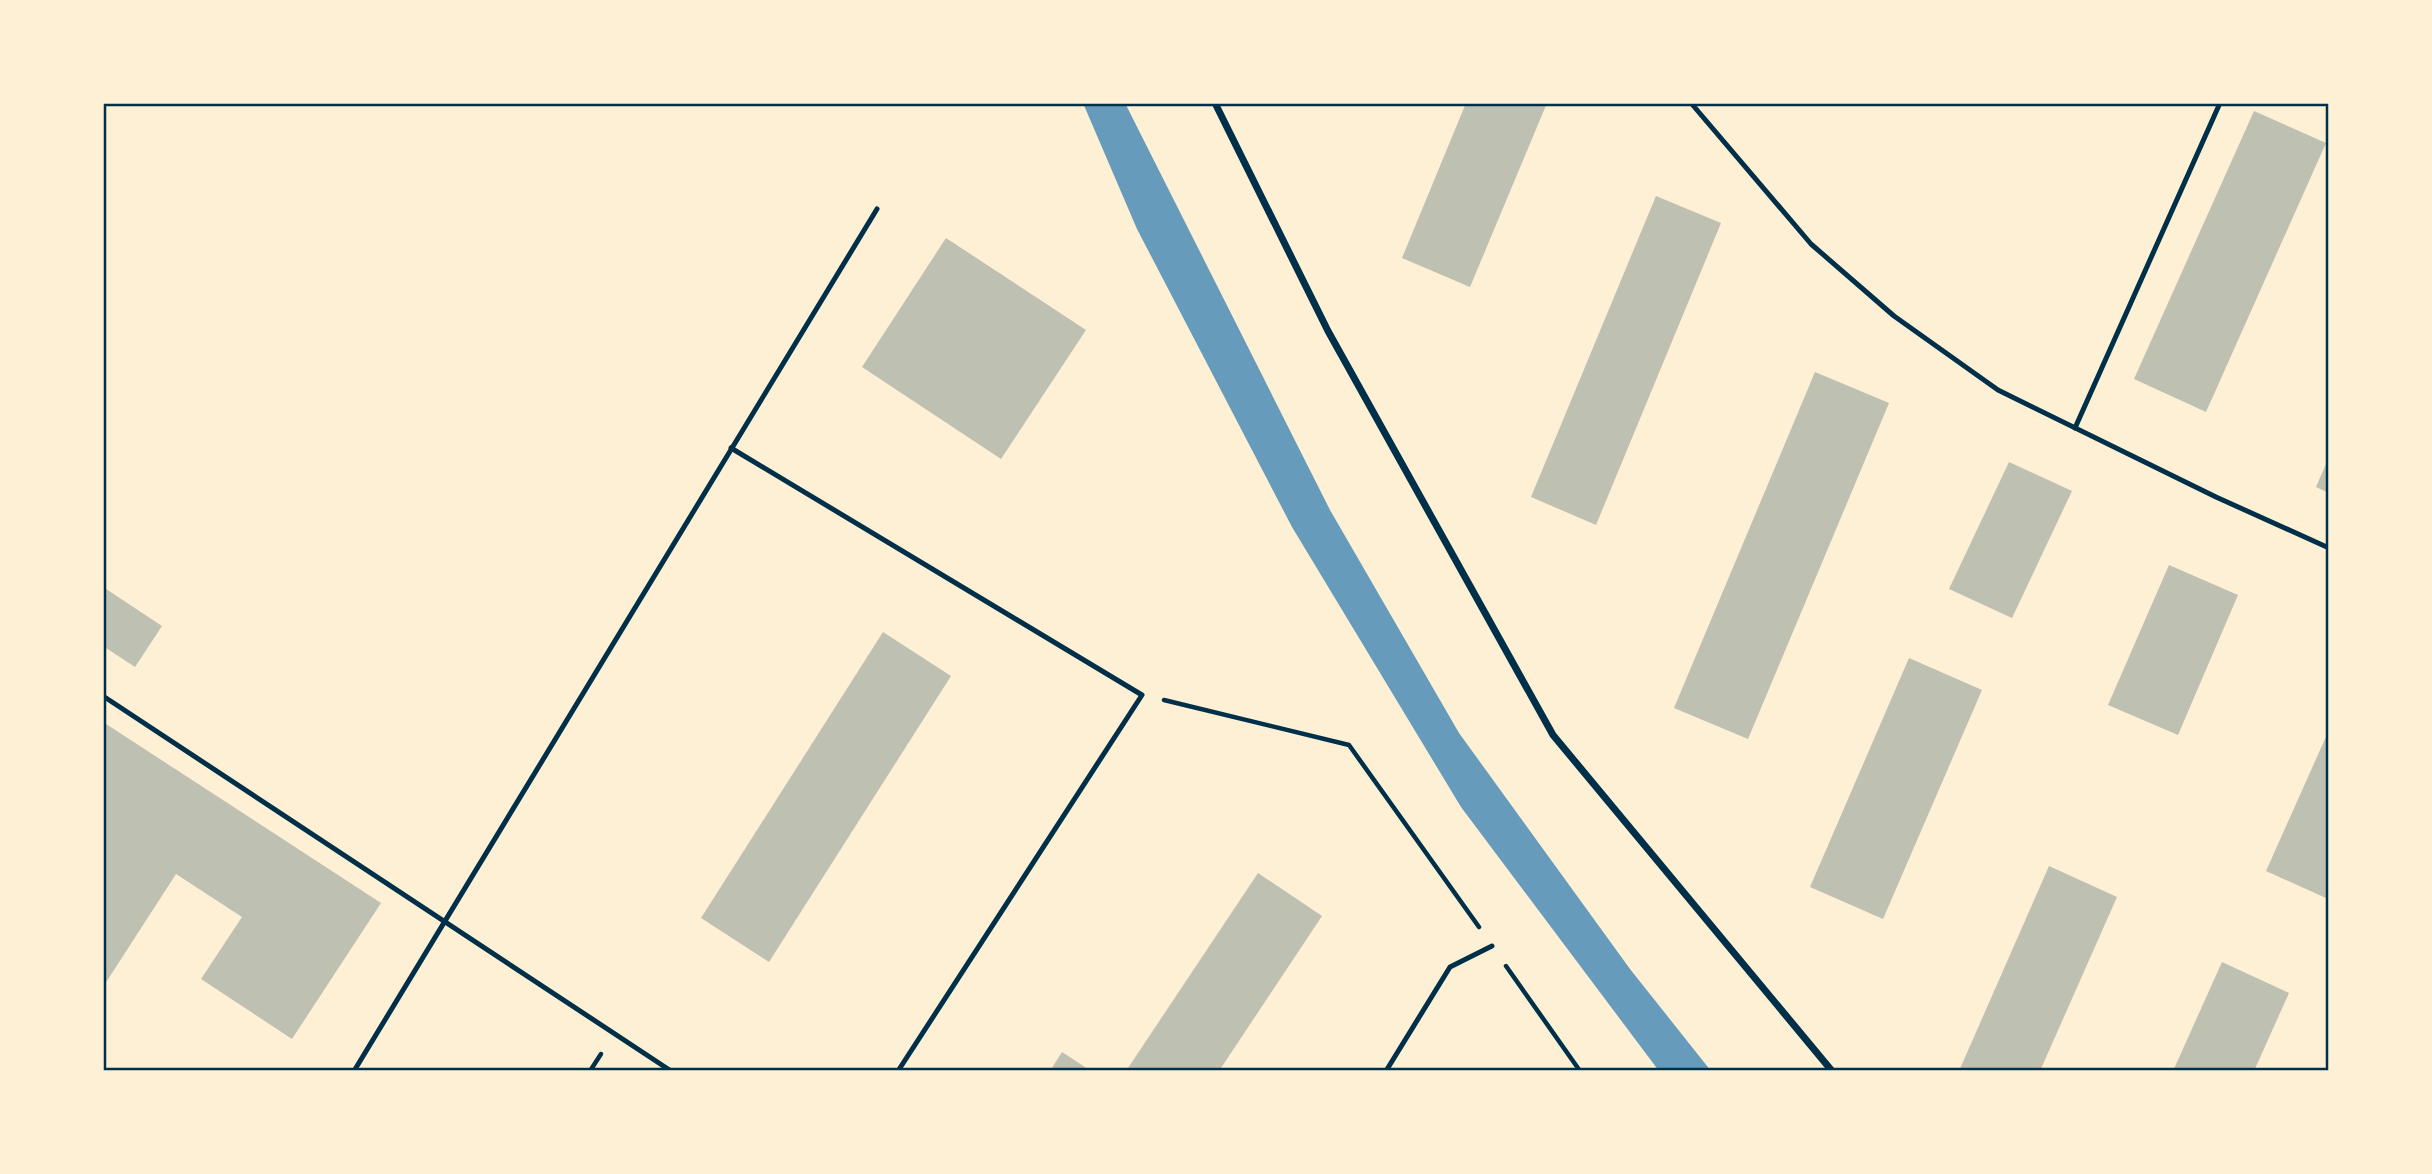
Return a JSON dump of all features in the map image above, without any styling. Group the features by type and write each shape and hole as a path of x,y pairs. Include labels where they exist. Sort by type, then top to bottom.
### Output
{"street":[{"path":"1215,103 1328,331 1553,735 1832,1071"}],"lane":[{"path":"1691,103 1811,244 1894,316 1998,390 2329,548"},
{"path":"2075,428 2220,103"},
{"path":"354,1071 877,209"},
{"path":"732,449 1142,695 898,1071"},
{"path":"103,696 671,1071"},
{"path":"1386,1071 1450,967 1493,946"}],"path":[{"path":"1142,695 1349,745 1580,1071"}],"water":[{"path":"1083,103 1125,103 1330,510 1459,733 1630,969 1711,1071 1659,1071 1461,807 1292,527 1137,229"}],"building":[{"path":"1466,103 1547,103 1470,287 1402,258"},
{"path":"2254,111 2326,143 2206,412 2134,379"},
{"path":"1656,196 1721,223 1596,525 1531,497"},
{"path":"946,238 1086,330 1001,459 862,367"},
{"path":"1815,372 1889,403 1748,739 1674,708"},
{"path":"2329,457 2329,493 2316,487"},
{"path":"2009,462 2072,491 2012,618 1949,589"},
{"path":"2169,565 2238,595 2178,735 2108,705"},
{"path":"103,587 162,626 135,667 103,646"},
{"path":"883,632 951,676 769,962 701,918"},
{"path":"1909,658 1982,690 1883,919 1810,887"},
{"path":"103,722 381,903 292,1039 201,979 242,917 176,874 103,987"},
{"path":"2329,730 2329,891 2326,898 2266,871"},
{"path":"2049,866 2117,897 2040,1071 1959,1071"},
{"path":"1258,873 1322,916 1219,1071 1126,1071"},
{"path":"2222,962 2289,993 2254,1071 2173,1071"},
{"path":"1062,1052 1091,1071 1050,1071"}]}
